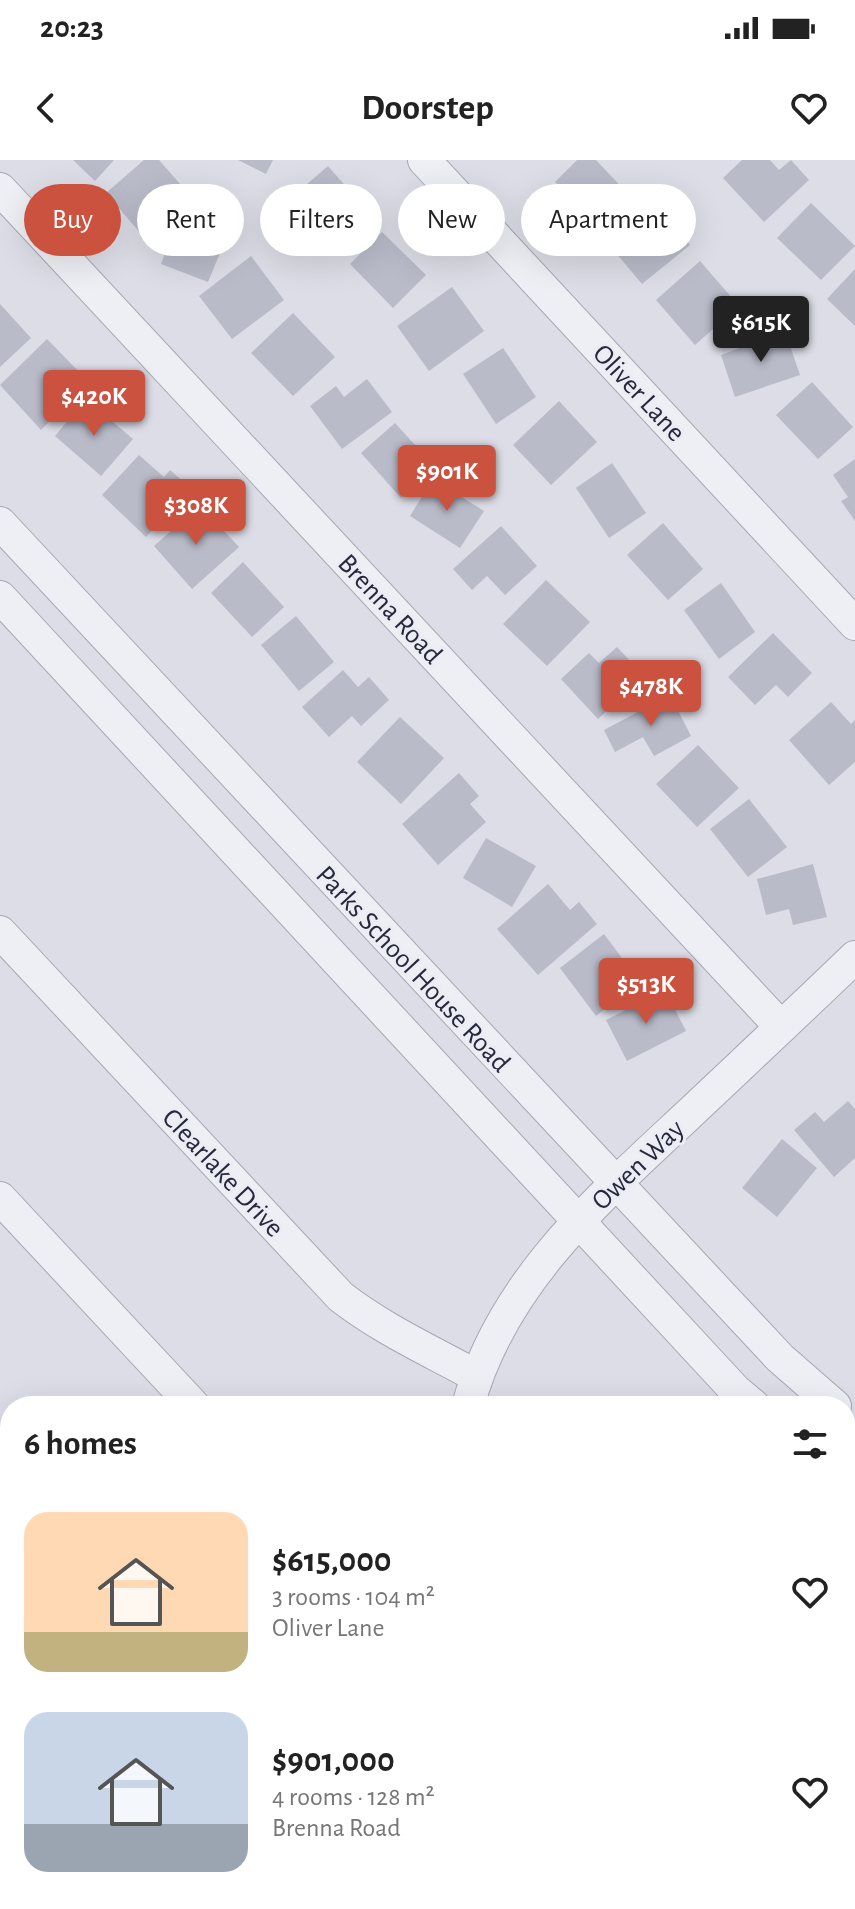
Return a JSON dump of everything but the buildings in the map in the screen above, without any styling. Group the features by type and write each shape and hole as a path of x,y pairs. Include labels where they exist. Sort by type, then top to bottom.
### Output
{"street":[{"name":"Oliver Lane","path":"424,160 855,624"},
{"name":"Brenna Road","path":"0,189 781,1027"},
{"name":"Parks School House Road","path":"0,523 780,1358 824,1396"},
{"name":"Parks School House Road","path":"0,597 742,1396"},
{"name":"Clearlake Drive","path":"0,932 341,1297 472,1391"},
{"name":"Owen Way","path":"472,1391 524,1290 549,1253 616,1183 855,957"},
{"path":"0,1198 185,1396"}]}
